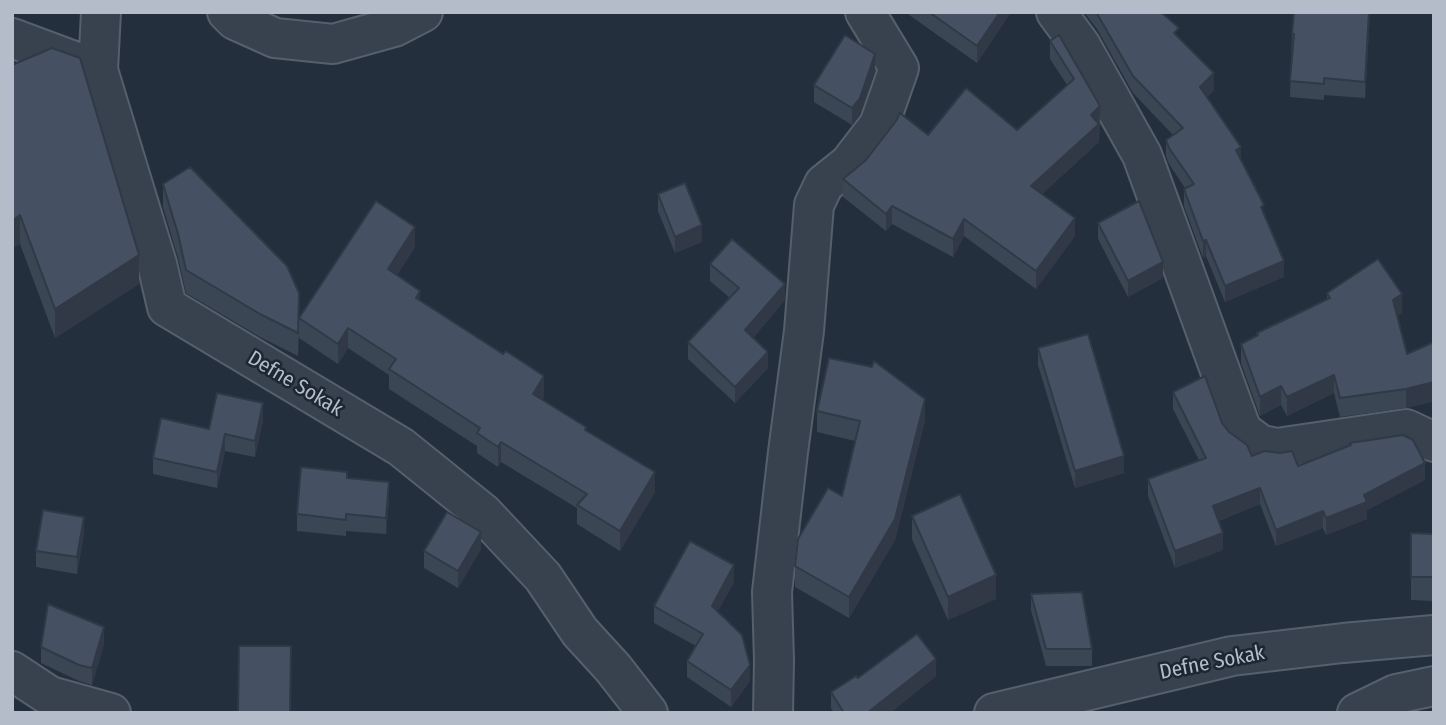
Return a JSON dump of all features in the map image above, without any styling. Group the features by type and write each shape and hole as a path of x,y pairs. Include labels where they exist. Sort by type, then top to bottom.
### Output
{"street":[{"name":"Defne Sokak","path":"101,12 98,70 157,264 167,307 401,447 483,513 543,577 580,632 613,667 648,713"},
{"path":"227,12 235,20 275,38 333,44 394,27 423,12"},
{"path":"772,713 772,592 804,331 814,205 824,184 849,164 879,125 899,68 866,12"},
{"path":"1056,12 1081,46 1142,155 1242,431 1261,445 1277,448 1406,429 1434,442"},
{"path":"12,38 98,70"},
{"name":"Defne Sokak","path":"994,713 1232,656 1434,635"},
{"path":"12,671 50,696 111,713"},
{"path":"1357,713 1396,694 1434,685"}],"building":[{"path":"929,12 1000,12 977,46"},
{"path":"1096,12 1161,12 1179,28 1174,33 1214,73 1200,87 1241,147 1236,150 1264,205 1261,207 1284,261 1225,286 1206,240 1203,241 1184,189 1194,184 1166,140 1183,128 1133,76"},
{"path":"1294,12 1369,12 1365,82 1324,78 1324,84 1290,81"},
{"path":"845,35 875,54 860,98 852,108 814,85"},
{"path":"1059,35 1100,106 1091,115 1099,124 1031,186 1075,218 1036,271 964,219 953,239 892,206 886,214 843,179 866,160 900,113 928,135 966,88 1017,130 1074,79 1050,41"},
{"path":"52,48 80,58 139,255 55,309 20,215 12,221 12,65"},
{"path":"190,167 287,266 299,293 298,333 186,270 163,184"},
{"path":"685,183 702,225 675,237 658,194"},
{"path":"376,201 415,227 388,269 420,291 416,298 503,354 506,351 544,376 533,394 586,427 585,430 655,472 620,531 577,505 587,494 501,442 498,447 477,433 480,428 389,369 396,359 348,328 338,344 299,318"},
{"path":"1139,201 1163,262 1128,281 1098,223"},
{"path":"732,239 785,284 745,330 768,352 735,387 688,342 739,288 710,264"},
{"path":"1378,259 1402,294 1393,300 1407,354 1434,342 1434,382 1406,389 1340,398 1334,375 1287,397 1281,386 1260,397 1241,344 1258,335 1257,333 1330,298 1327,293"},
{"path":"1088,334 1124,456 1075,471 1038,348"},
{"path":"829,358 872,367 874,361 925,399 895,519 849,597 795,566 798,539 828,488 842,496 860,421 817,411"},
{"path":"1205,376 1222,423 1229,432 1247,445 1252,456 1264,451 1292,451 1298,466 1351,445 1350,443 1403,435 1413,440 1425,463 1364,495 1367,502 1326,518 1323,511 1276,530 1260,488 1213,506 1223,533 1175,551 1148,479 1206,458 1173,392"},
{"path":"217,393 263,403 255,441 225,434 217,472 153,458 161,418 209,429"},
{"path":"301,467 347,472 347,478 389,482 386,518 346,514 346,520 297,514"},
{"path":"960,494 996,575 948,597 912,516"},
{"path":"43,510 84,517 77,557 36,551"},
{"path":"447,512 481,532 458,571 424,551"},
{"path":"1411,533 1434,534 1434,577 1411,577"},
{"path":"690,541 734,565 712,606 742,635 750,665 731,690 687,661 703,634 654,606"},
{"path":"1082,592 1092,649 1046,649 1031,594"},
{"path":"48,604 104,627 92,668 79,665 41,647"},
{"path":"917,634 936,659 867,713 844,713 831,692 856,676 858,678"},
{"path":"239,646 291,646 290,713 238,713"}]}
